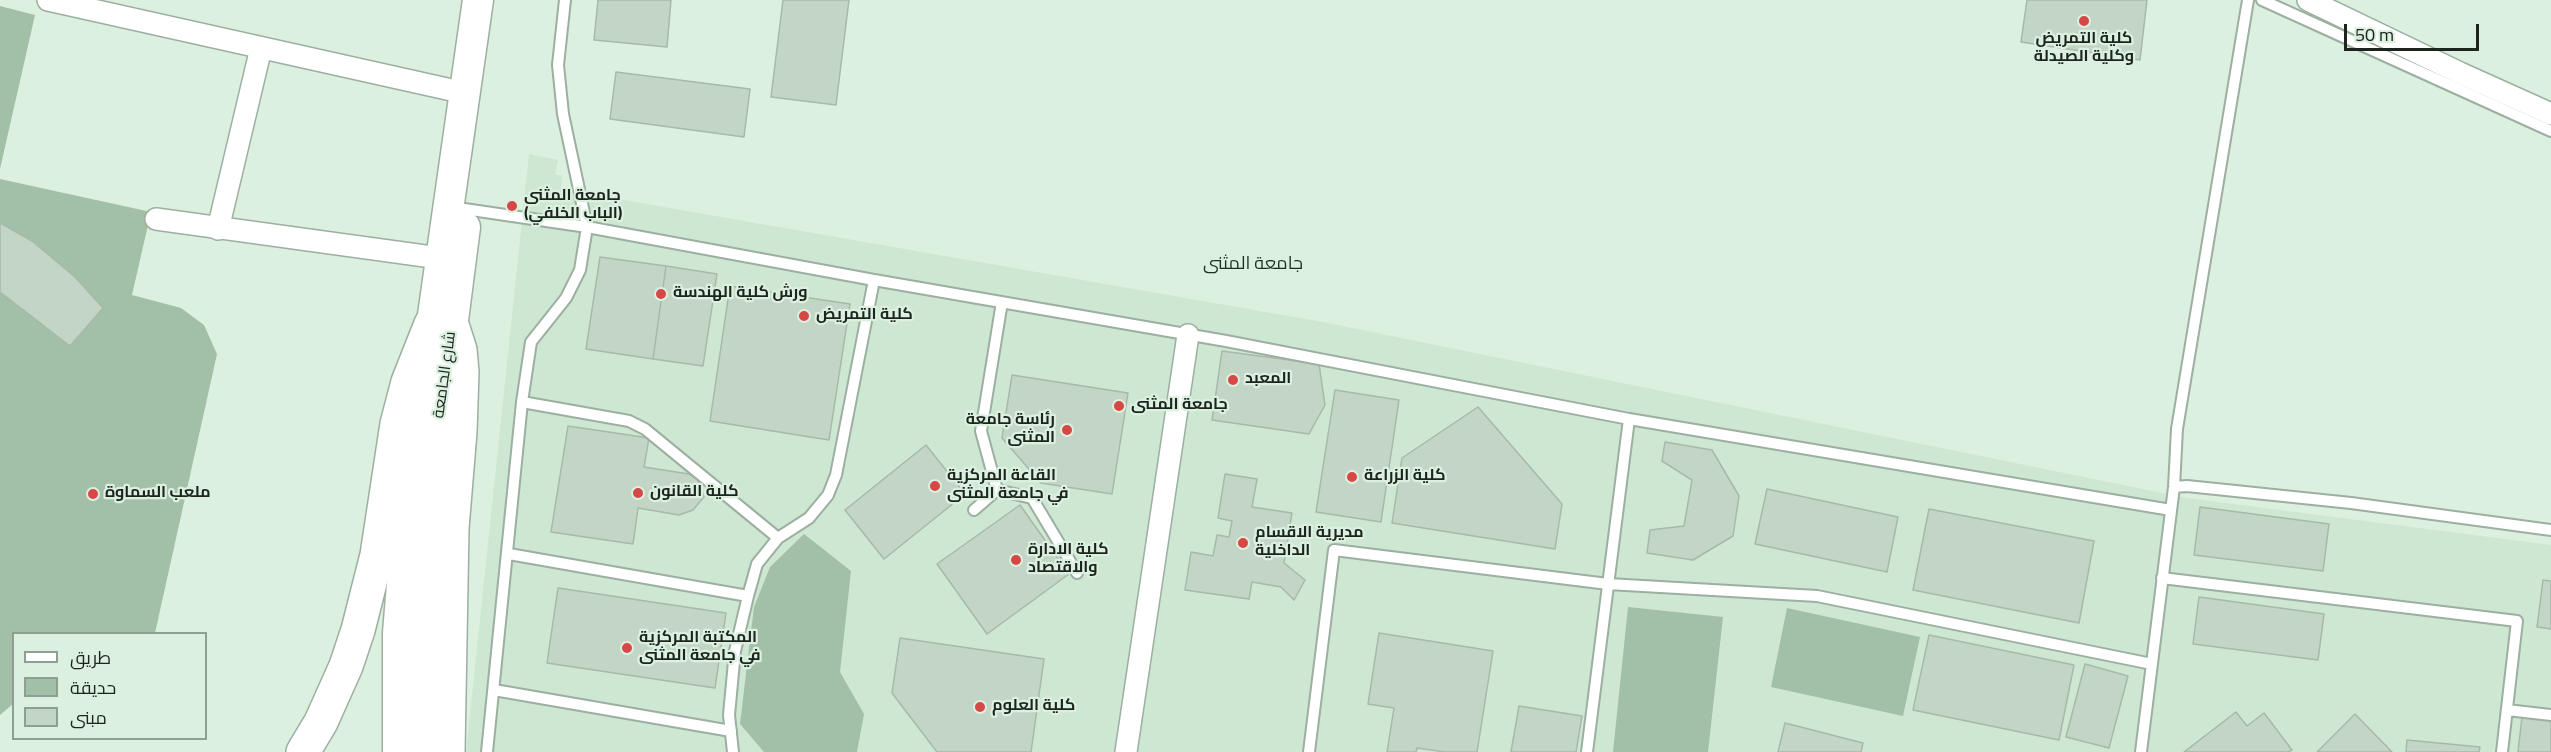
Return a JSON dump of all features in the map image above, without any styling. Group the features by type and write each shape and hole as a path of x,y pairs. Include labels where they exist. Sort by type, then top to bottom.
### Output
{"highway":[{"path":"303,752 321,722 346,666 357,630 377,555 397,424 408,382 442,326 460,350 462,372 460,432 452,528 448,752"}],"main road":[{"path":"398,752 398,633 412,462 442,326 457,208 465,93 478,0"},
{"path":"457,208 492,0"},
{"name":"شارع الجامعة","path":"420,752 418,723 420,602 442,326"}],"street":[{"path":"2308,0 2460,74 2551,114"},
{"path":"53,1 465,93"},
{"path":"218,229 261,48"},
{"path":"156,219 451,260"},
{"path":"1125,752 1188,335"}],"lane":[{"path":"487,752 522,402 531,342 566,298 580,270 587,227 563,114 558,66 565,0"},
{"path":"2141,752 2174,487 2177,429 2248,0"},
{"path":"2262,0 2551,131"},
{"path":"457,208 587,227 1188,335 1629,419 2123,504 2171,510"},
{"path":"733,752 729,714 735,651 757,564 778,538 809,518 828,495 836,475 874,280"},
{"path":"997,490 981,431 1002,302"},
{"path":"522,402 629,421 645,429 778,538"},
{"path":"1587,752 1629,419"},
{"path":"2174,487 2187,486 2350,503 2551,530"},
{"path":"974,510 997,490"},
{"path":"997,490 1032,498 1077,573"},
{"path":"1309,752 1334,550 1608,584 1817,596 2152,664"},
{"path":"508,554 748,596"},
{"path":"2162,578 2517,621 2502,752"},
{"path":"494,690 731,731"},
{"path":"2507,710 2551,714"}],"shaded area":[{"name":"جامعة المثنى","path":"529,154 558,160 555,174 562,176 561,189 1323,322 2187,498 2551,545 2551,752 466,752"}],"green space":[{"path":"0,6 35,15 0,169"},
{"name":"ملعب السماوة","path":"0,179 151,212 132,295 181,308 204,325 217,354 155,632 12,632 12,705 0,715"},
{"path":"804,534 851,571 840,672 864,714 857,752 764,752 740,724 754,607 770,567"},
{"path":"1628,607 1723,617 1708,752 1613,752"},
{"path":"1787,608 1920,637 1903,716 1771,687"}],"building":[{"path":"598,0 671,0 667,47 594,40"},
{"path":"783,0 849,0 836,105 771,97"},
{"name":"كلية التمريض وكلية الصيدلة","path":"2027,0 2147,0 2140,60 2021,42"},
{"path":"616,72 750,89 744,137 610,119"},
{"path":"0,223 32,241 75,277 103,308 70,346 0,292"},
{"path":"600,257 666,266 653,359 586,349"},
{"path":"666,266 717,274 703,366 653,359"},
{"path":"730,286 850,304 829,440 710,421"},
{"path":"1222,351 1319,364 1325,405 1309,434 1212,420"},
{"path":"1012,375 1128,393 1112,494 1041,483 1002,438"},
{"path":"1335,390 1399,400 1381,522 1316,512"},
{"path":"1478,407 1562,504 1555,549 1392,523 1402,458"},
{"path":"568,426 649,438 644,467 689,474 698,480 704,497 693,510 679,515 638,508 633,544 551,532"},
{"path":"1665,442 1712,450 1739,496 1733,536 1693,560 1647,553 1650,530 1684,526 1692,480 1662,461"},
{"path":"926,445 965,494 884,559 845,510"},
{"path":"1225,474 1257,479 1252,507 1292,513 1284,563 1305,580 1294,600 1281,587 1252,582 1249,599 1185,590 1191,552 1213,556 1217,535 1229,537 1232,521 1218,518"},
{"path":"1767,489 1898,517 1887,572 1755,544"},
{"path":"1020,505 1069,574 987,634 937,564"},
{"path":"2200,507 2329,524 2323,571 2194,555"},
{"path":"1929,509 2094,541 2079,623 1913,590"},
{"path":"2543,580 2551,581 2551,629 2537,627"},
{"path":"558,588 726,613 715,688 547,663"},
{"path":"2199,597 2324,614 2318,660 2193,644"},
{"path":"1379,633 1493,651 1477,752 1445,752 1417,748 1416,752 1387,752 1394,708 1368,704"},
{"path":"1929,635 2074,665 2059,740 1913,710"},
{"path":"900,638 1044,659 1031,752 937,752 892,693"},
{"path":"2085,664 2128,676 2109,748 2066,737"},
{"path":"1519,706 1582,716 1576,752 1511,752"},
{"path":"2236,712 2247,726 2264,713 2292,750 2288,752 2184,752"},
{"path":"2355,714 2392,752 2317,752"},
{"path":"2522,717 2551,720 2551,752 2518,752"},
{"path":"1785,723 1863,743 1861,752 1778,752"},
{"path":"2407,740 2480,747 2479,752 2406,752"}],"place":[{"name":"كلية التمريض وكلية الصيدلة","path":"2084,21"},
{"name":"جامعة المثنى (الباب الخلفي)","path":"512,206"},
{"name":"ورش كلية الهندسة","path":"661,294"},
{"name":"كلية التمريض","path":"804,316"},
{"name":"المعبد","path":"1233,380"},
{"name":"جامعة المثنى","path":"1119,406"},
{"name":"رئاسة جامعة المثنى","path":"1067,430"},
{"name":"كلية الزراعة","path":"1352,477"},
{"name":"القاعة المركزية في جامعة المثنى","path":"935,486"},
{"name":"كلية القانون","path":"638,493"},
{"name":"ملعب السماوة","path":"93,494"},
{"name":"مديرية الاقسام الداخلية","path":"1243,543"},
{"name":"كلية الادارة والاقتصاد","path":"1016,560"},
{"name":"المكتبة المركزية في جامعة المثنى","path":"627,648"},
{"name":"كلية العلوم","path":"980,707"}],"district":[{"name":"جامعة المثنى","path":"1253,265"}]}
